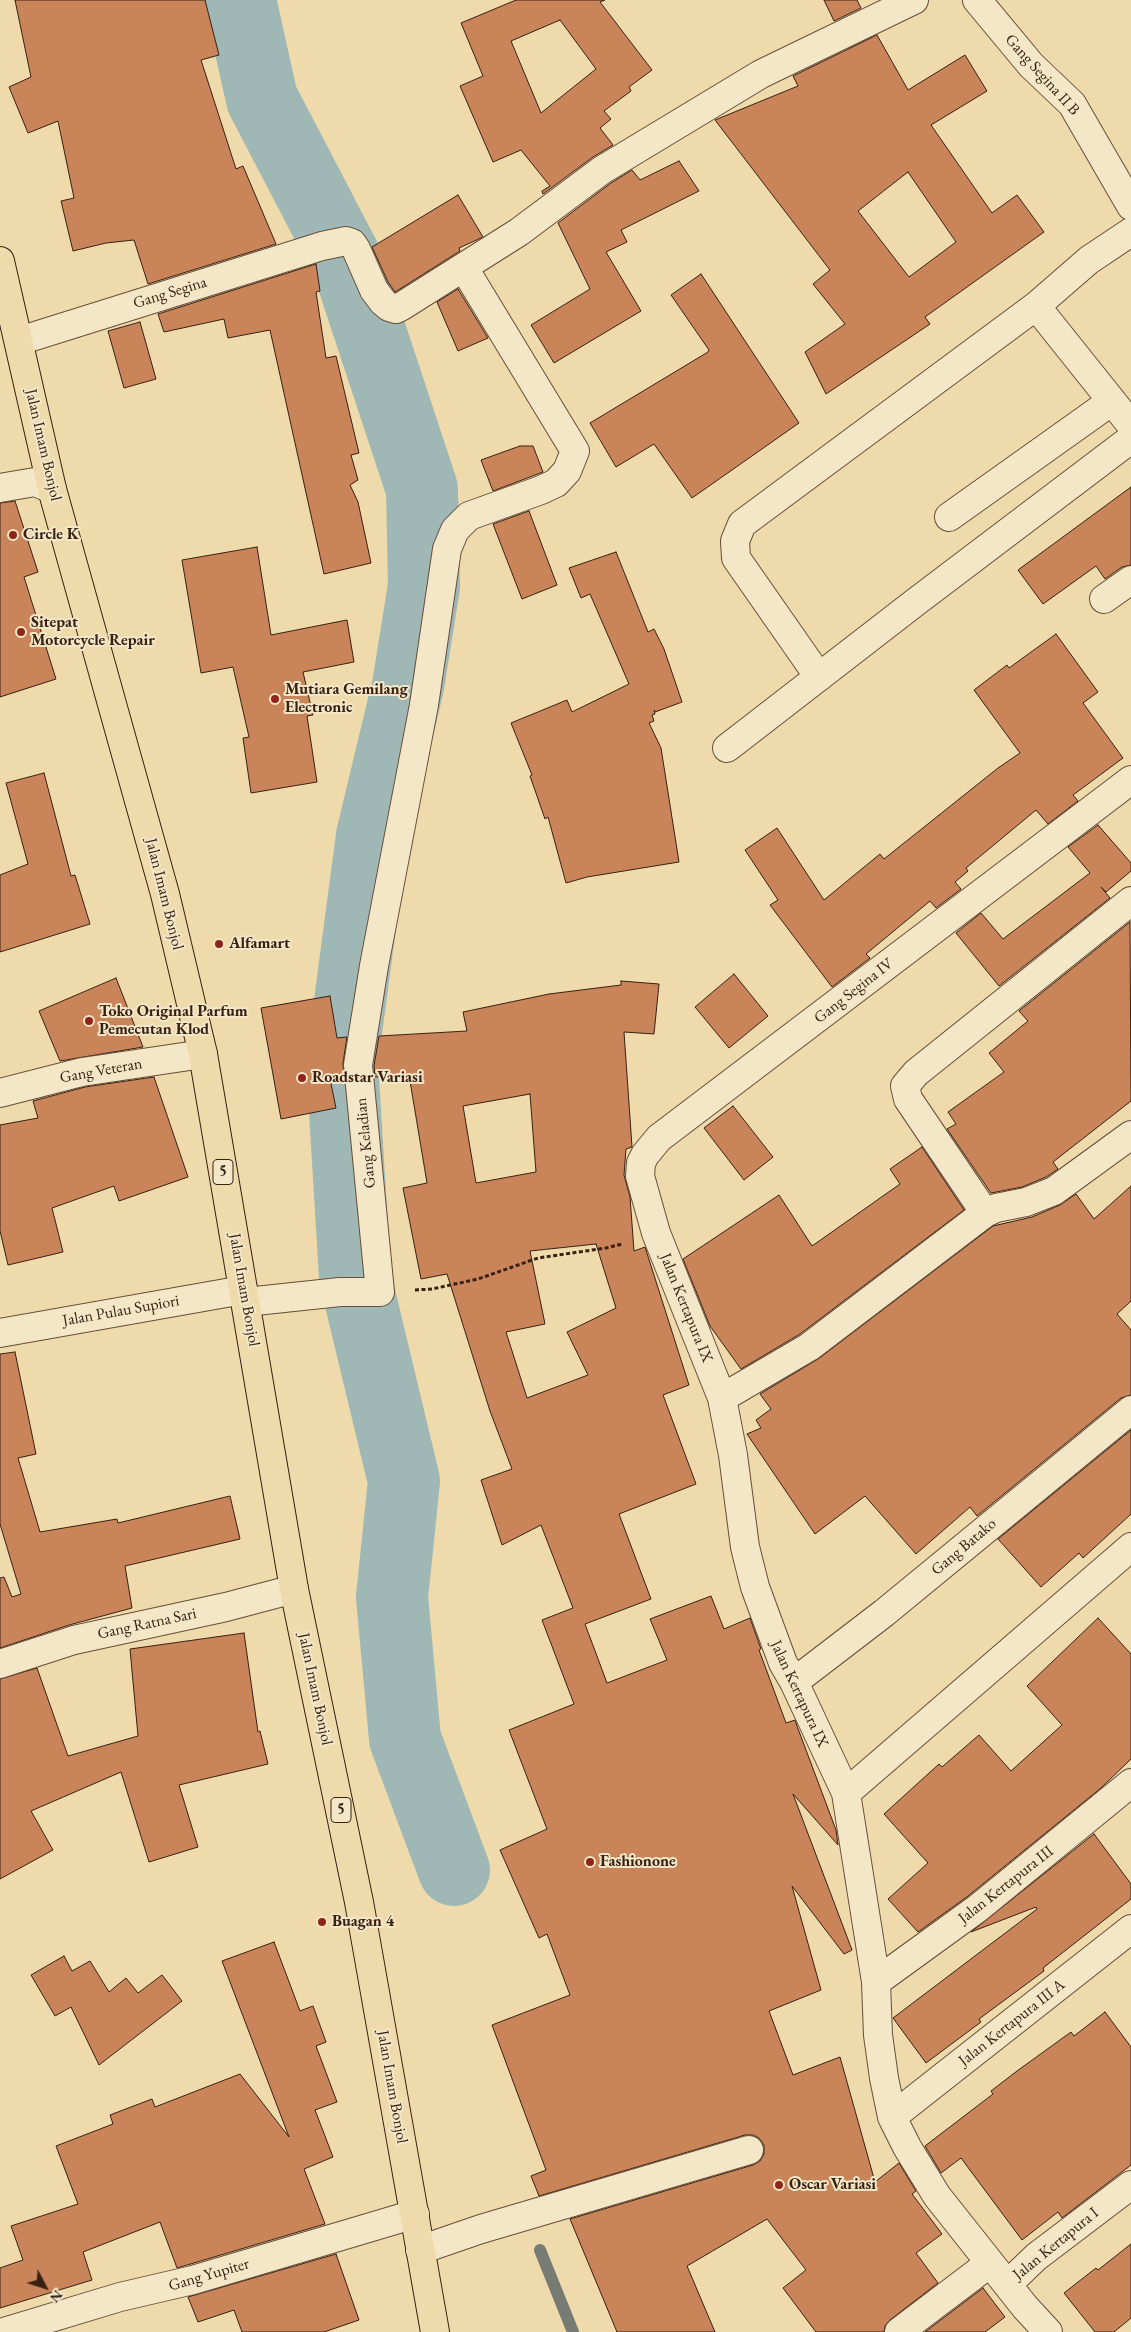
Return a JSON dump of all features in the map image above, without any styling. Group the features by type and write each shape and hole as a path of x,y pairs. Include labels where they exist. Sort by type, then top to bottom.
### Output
{"highway":[{"name":"Jalan Imam Bonjol","path":"0,261 52,489 165,894 203,1054 294,1589 360,1902 435,2332"}],"street":[{"path":"464,268 519,232 602,170 761,74 914,0"},
{"name":"Gang Segina II B","path":"977,0 1031,65 1072,104 1131,206"},
{"path":"819,677 736,558 736,541 742,524 1036,306 1089,260 1131,232"},
{"name":"Gang Segina","path":"19,340 334,244 352,243 374,290 389,307 396,308 402,306 464,268"},
{"name":"Gang Keladian","path":"376,1292 358,1065 374,966 424,705 447,548 455,530 469,516 556,483 567,471 575,451 464,268"},
{"path":"1036,306 1131,425"},
{"path":"949,517 1112,401"},
{"path":"727,748 1131,439"},
{"path":"0,488 34,482 52,489"},
{"path":"1104,599 1131,580"},
{"name":"Gang Segina IV","path":"656,1233 640,1176 641,1163 645,1155 659,1138 1131,780"},
{"path":"985,1213 908,1099 905,1086 916,1073 1131,901"},
{"name":"Gang Veteran","path":"0,1093 82,1072 203,1054"},
{"path":"722,1398 810,1347 985,1213 996,1208 1026,1202 1054,1191 1131,1135"},
{"name":"Jalan Kertapura IX","path":"656,1233 722,1398 733,1454 745,1547 755,1587 783,1663 794,1682 846,1793 876,1982 878,2034 892,2116 937,2196 1008,2284"},
{"path":"244,1296 376,1292"},
{"name":"Jalan Pulau Supiori","path":"0,1332 244,1296"},
{"name":"Gang Batako","path":"794,1682 905,1595 1131,1410"},
{"path":"846,1793 1131,1546"},
{"name":"Gang Ratna Sari","path":"0,1664 74,1640 226,1607 294,1589"},
{"name":"Jalan Kertapura III","path":"876,1982 978,1908 1131,1783"},
{"name":"Jalan Kertapura III A","path":"892,2116 1131,1929"},
{"path":"420,2250 535,2213 749,2150"},
{"name":"Jalan Kertapura I","path":"1048,2332 1008,2284 1036,2257 1131,2185"},
{"name":"Gang Yupiter","path":"4,2332 120,2297 193,2280 415,2214"},
{"path":"898,2332 990,2263"}],"path":[{"path":"376,1292 432,1289 478,1279 538,1258 606,1248 656,1233"}],"building":[{"path":"15,0 205,0 219,55 201,60 236,169 243,166 276,244 148,284 134,240 106,243 73,251 61,201 74,198 58,121 28,133 9,87 31,77"},
{"path":"516,0 605,0 600,2 652,70 629,87 631,91 604,111 611,119 600,128 613,145 593,157 543,194 542,191 550,186 521,150 493,162 460,86 483,76 461,23","holes":["560,20 596,69 541,113 511,41"]},
{"path":"824,0 857,0 861,8 834,21"},
{"path":"877,35 908,90 965,55 987,91 931,125 992,213 1017,195 1044,232 925,317 930,324 826,394 805,352 845,324 813,284 830,270 715,120 798,86 793,76","holes":["908,172 956,242 909,277 858,211"]},
{"path":"679,161 699,191 621,230 627,242 606,252 641,311 554,363 531,325 590,289 558,223 611,183 632,170 640,180"},
{"path":"458,195 483,237 459,248 460,251 395,292 388,282 372,247"},
{"path":"316,264 320,291 316,292 326,358 336,356 359,453 351,455 358,480 350,485 358,502 371,563 324,574 270,330 228,338 224,319 164,332 158,314"},
{"path":"701,274 799,423 692,498 654,444 616,467 590,423 708,352 709,350 671,295"},
{"path":"458,289 488,338 458,351 437,302"},
{"path":"140,322 156,379 124,388 108,331"},
{"path":"520,446 533,446 543,472 493,491 481,460"},
{"path":"1131,487 1131,565 1122,567 1105,579 1096,566 1043,604 1018,570"},
{"name":"Sitepat Motorcycle Repair","path":"15,501 38,572 24,577 56,679 0,697 0,503"},
{"path":"529,511 557,585 522,599 493,524"},
{"path":"257,547 271,635 347,620 354,662 303,672 313,715 307,716 317,782 251,793 243,738 249,737 233,667 201,673 182,560"},
{"path":"616,552 648,632 654,629 664,649 682,702 655,712 654,710 655,714 652,715 654,721 649,723 661,748 679,862 587,877 566,883 548,817 545,819 530,776 532,775 511,723 567,700 572,712 629,684 590,594 581,598 569,568"},
{"path":"1056,634 1098,692 1083,703 1123,758 1073,795 1078,801 1048,824 1036,810 966,868 968,871 955,882 961,889 936,908 930,901 866,954 870,958 832,987 770,905 778,900 745,850 777,828 824,900 880,854 884,859 998,768 1020,753 974,690 1007,665 1009,668"},
{"path":"44,773 71,876 75,875 90,924 0,952 0,875 28,864 6,783"},
{"path":"1098,825 1131,863 1131,871 1106,892 1101,887 1110,898 999,986 956,933 981,913 1003,939 1090,873 1068,847"},
{"path":"1130,922 1131,1101 1053,1162 1058,1169 1046,1177 1022,1187 991,1193 947,1129 956,1124 948,1112 1004,1072 989,1053 1028,1021 1019,1011"},
{"path":"734,974 768,1016 729,1048 695,1007"},
{"name":"Toko Original Parfum Pemecutan Klod","path":"116,978 143,1047 60,1061 39,1011"},
{"path":"621,981 659,984 654,1034 624,1032 632,1147 626,1149 624,1175 630,1197 634,1251 645,1247 689,1385 663,1395 696,1484 619,1514 651,1599 585,1624 607,1683 667,1660 650,1619 711,1596 724,1629 750,1618 761,1649 759,1650 786,1723 795,1720 836,1830 838,1845 793,1794 852,1950 844,1954 792,1886 821,1990 769,2011 793,2075 840,2057 875,2182 899,2163 916,2191 912,2194 942,2234 916,2253 938,2283 890,2320 885,2326 884,2332 816,2332 783,2288 806,2270 767,2219 687,2266 715,2332 617,2332 570,2219 753,2165 760,2161 764,2154 764,2145 759,2138 753,2135 745,2135 539,2196 531,2176 546,2170 492,2025 570,1995 547,1934 539,1938 500,1850 547,1829 509,1730 574,1704 542,1620 573,1608 541,1525 502,1545 481,1480 512,1469 490,1411 447,1274 421,1279 403,1188 427,1183 409,1075 375,1077 374,1066 379,1036 467,1031 463,1012 549,994 621,985","holes":["530,1094 536,1172 476,1183 463,1106","596,1244 616,1308 567,1332 588,1375 527,1398 506,1332 545,1324 530,1251"]},
{"name":"Roadstar Variasi","path":"330,996 337,1038 347,1037 343,1063 344,1078 330,1079 336,1108 281,1119 261,1008"},
{"path":"154,1077 188,1177 119,1201 114,1186 52,1208 63,1252 8,1265 0,1231 0,1125 38,1118 33,1101 85,1087"},
{"path":"733,1106 773,1157 744,1180 704,1128"},
{"path":"922,1147 964,1210 800,1334 741,1369 710,1326 683,1259 779,1195 812,1246 900,1184 890,1169"},
{"path":"1131,1186 1131,1301 1117,1314 1131,1330 1131,1395 1121,1398 977,1516 970,1507 916,1554 865,1496 815,1534 747,1434 761,1428 756,1420 771,1409 760,1394 818,1359 993,1226 1032,1217 1060,1205 1076,1194 1094,1219"},
{"path":"15,1352 36,1454 18,1458 40,1532 117,1519 118,1523 230,1496 240,1539 125,1566 132,1608 69,1625 0,1648 0,1578 4,1577 12,1597 21,1594 0,1524 0,1354"},
{"path":"1131,1430 1131,1514 1083,1558 1079,1553 1041,1587 998,1539"},
{"path":"1098,1618 1131,1654 1131,1759 1101,1788 968,1896 918,1932 888,1899 928,1863 884,1814 939,1764 942,1767 979,1735 1011,1771 1062,1725 1027,1686"},
{"path":"244,1633 258,1732 260,1731 268,1764 179,1785 198,1847 149,1862 121,1772 31,1811 53,1850 0,1879 0,1679 37,1668 68,1756 138,1736 130,1649"},
{"path":"1094,1834 1131,1884 1131,1899 1043,1968 1044,1971 979,2019 981,2022 926,2063 893,2018 1037,1909 1036,1907 971,1932"},
{"path":"274,1942 300,2011 313,2006 326,2042 316,2046 337,2102 315,2110 333,2157 304,2169 325,2224 177,2268 160,2222 83,2252 92,2280 0,2308 0,2268 23,2260 11,2226 78,2204 56,2146 113,2124 110,2115 152,2099 155,2107 240,2074 289,2137 222,1961"},
{"path":"64,1956 72,1971 90,1961 109,1992 126,1978 138,1993 162,1975 182,2001 99,2065 71,2007 55,2016 31,1975"},
{"path":"1105,2012 1131,2047 1131,2165 1062,2218 1058,2212 1022,2240 961,2158 941,2173 925,2146 993,2094 991,2091 1017,2071 1071,2032 1074,2036"},
{"path":"1131,2244 1131,2318 1114,2332 1095,2332 1064,2293 1096,2268 1098,2270"},
{"path":"336,2254 359,2320 324,2332 242,2332 234,2310 198,2322 188,2297"},
{"path":"983,2288 1005,2317 985,2332 925,2332"}],"waterway":[{"path":"240,0 262,99 347,262 422,489 424,586 408,686 372,836 342,1062 355,1277 404,1481 392,1597 405,1739 454,1870"},
{"path":"540,2250 573,2332"}],"place":[{"name":"Circle K","path":"13,535"},
{"name":"Sitepat Motorcycle Repair","path":"21,632"},
{"name":"Mutiara Gemilang Electronic","path":"275,699"},
{"name":"Alfamart","path":"219,944"},
{"name":"Toko Original Parfum Pemecutan Klod","path":"89,1021"},
{"name":"Roadstar Variasi","path":"302,1078"},
{"name":"Fashionone","path":"590,1862"},
{"name":"Buagan 4","path":"322,1922"},
{"name":"Oscar Variasi","path":"779,2185"}]}
